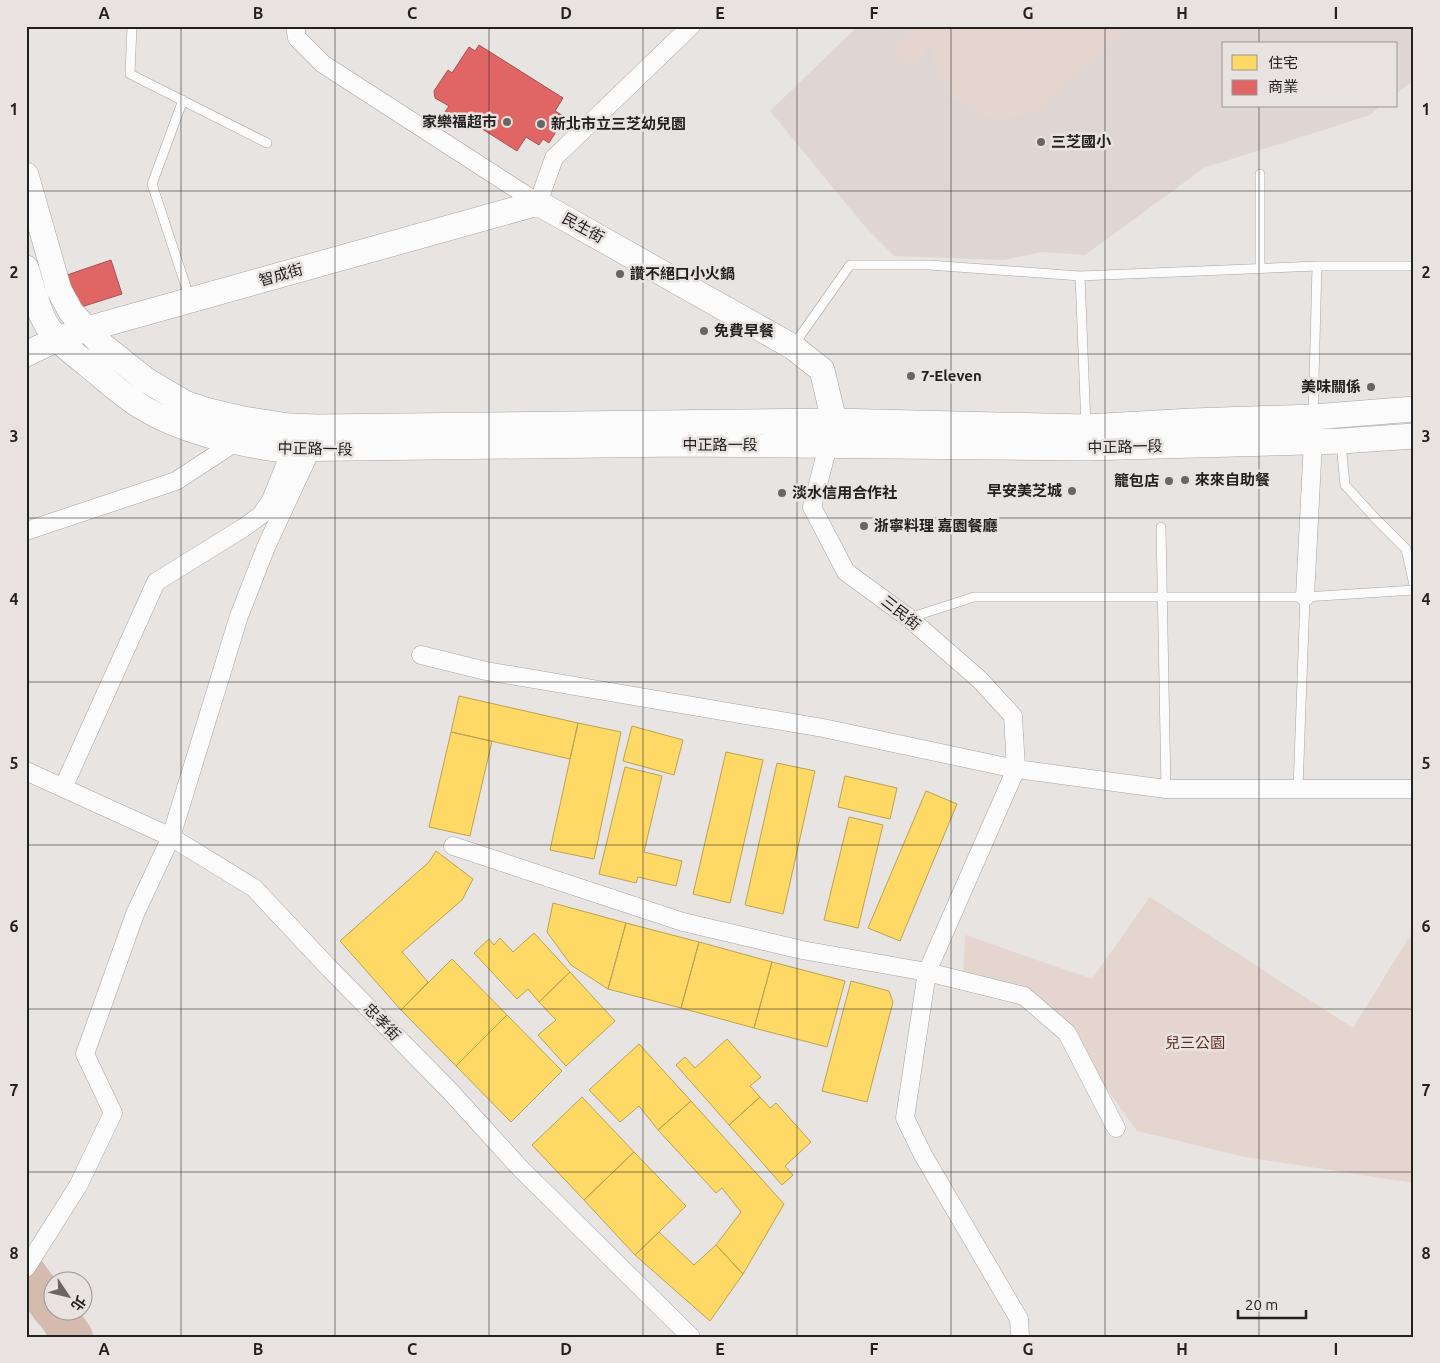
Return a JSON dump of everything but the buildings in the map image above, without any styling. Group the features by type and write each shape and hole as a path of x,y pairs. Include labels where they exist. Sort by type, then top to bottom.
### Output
{"main road":[{"name":"中正路一段","path":"26,175 59,290 70,312 102,345 153,384 185,403 243,419 289,426 834,422 1086,427 1313,417 1414,409"},
{"name":"智成街","path":"26,354 57,339 87,329 538,203"},
{"name":"民生街","path":"538,203 793,347 822,370 834,422 828,446"},
{"name":"中正路一段","path":"26,268 38,306 46,323 57,339 128,398 145,410 186,428 234,443 275,449 682,444 1086,448 1341,441 1414,436"}],"street":[{"name":"民生街","path":"295,26 297,38 323,64 538,203"},
{"path":"538,203 554,158 691,26"},
{"path":"26,531 176,480 234,443 243,419"},
{"path":"1305,597 1313,442"},
{"name":"三民街","path":"828,446 812,508 846,572 909,618 980,680 1013,716 1016,769"},
{"path":"63,788 156,582 261,515 301,450"},
{"path":"26,1268 78,1186 113,1113 85,1054 135,914 171,837 239,616 301,450"},
{"path":"421,655 486,671 823,728 1016,769 1166,789 1414,789"},
{"path":"1016,769 927,972 905,1118 923,1155 1019,1319 1020,1337"},
{"name":"忠孝街","path":"26,771 171,837 254,888 329,968 449,1090 520,1168 691,1337"},
{"path":"453,846 683,922 802,950 927,972 1024,996 1067,1033 1116,1128"}],"lane":[{"path":"132,26 130,74 267,143"},
{"path":"183,100 152,184 191,301"},
{"path":"1260,174 1260,269"},
{"path":"793,347 850,265 929,265 1080,276 1317,266 1414,266"},
{"path":"1313,417 1317,266"},
{"path":"1080,276 1086,427"},
{"path":"1341,441 1345,485 1406,549 1414,585"},
{"path":"1161,527 1166,789"},
{"path":"909,618 974,597 1305,597 1414,590"},
{"path":"1298,789 1305,597"}],"shaded area":[{"name":"三芝國小","path":"858,26 879,26 882,30 886,26 1411,26 1414,48 1414,80 1398,92 1398,42 1222,42 1222,108 1379,108 1370,115 1204,168 1085,255 1042,252 1004,260 894,256 866,228 770,111"}],"green space":[{"path":"912,26 1130,26 1044,105 1022,115 998,119 974,113 954,99 939,80 933,61 935,42 908,68 889,48"},
{"name":"兒三公園","path":"1150,897 1353,1028 1414,929 1414,1183 1245,1157 1137,1131 1067,1033 1029,994 963,977 965,935 1092,979"}],"waterway":[{"path":"26,1273 42,1295"},
{"path":"61,1320 73,1337"}],"place":[{"name":"家樂福超市","path":"507,122"},
{"name":"新北市立三芝幼兒園","path":"541,124"},
{"name":"三芝國小","path":"1041,142"},
{"name":"讚不絕口小火鍋","path":"620,274"},
{"name":"免費早餐","path":"704,331"},
{"name":"7-Eleven","path":"911,376"},
{"name":"美味關係","path":"1371,387"},
{"name":"來來自助餐","path":"1185,480"},
{"name":"籠包店","path":"1169,481"},
{"name":"早安美芝城","path":"1072,491"},
{"name":"淡水信用合作社","path":"782,493"},
{"name":"浙寧料理 嘉園餐廳","path":"864,526"}]}
